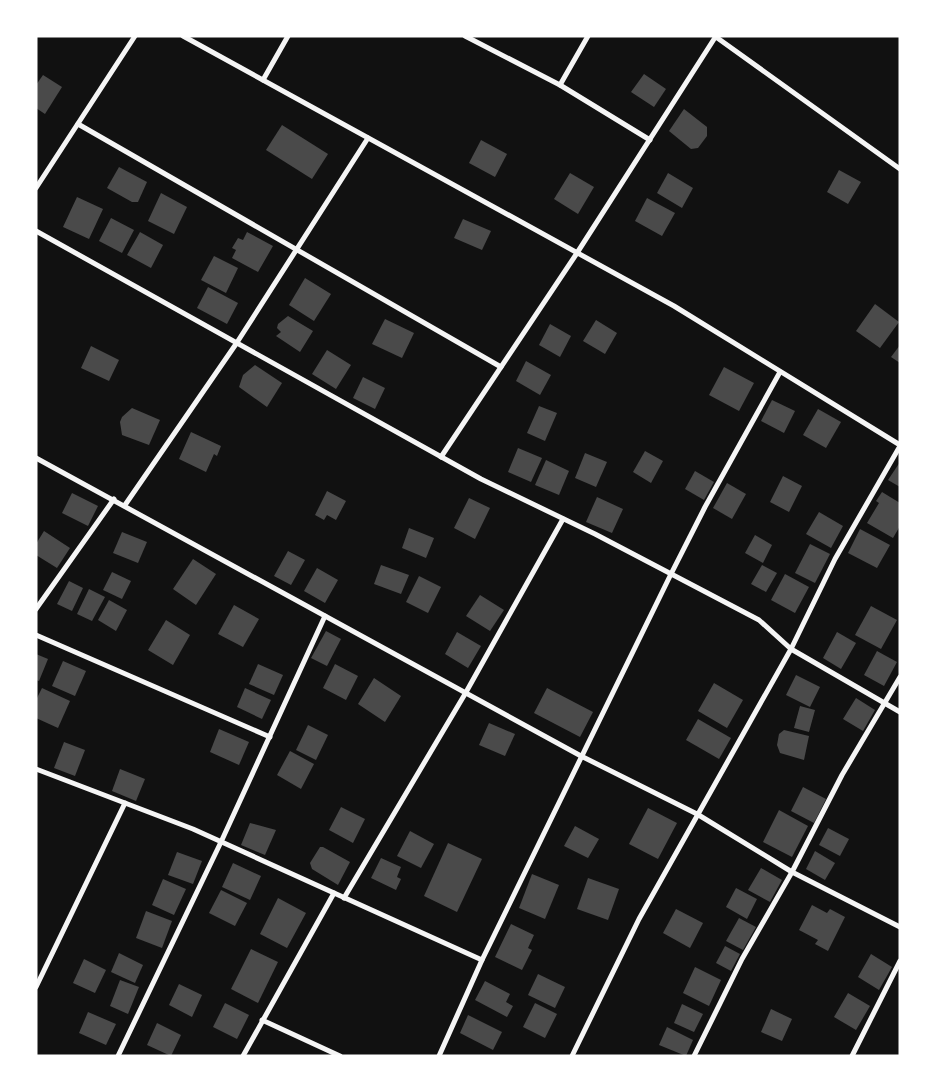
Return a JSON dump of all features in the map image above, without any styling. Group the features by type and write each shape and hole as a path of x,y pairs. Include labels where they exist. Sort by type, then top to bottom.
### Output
{"street":[{"path":"36,188 136,36"},
{"path":"183,36 674,306 900,446 835,559 791,649 638,919 572,1056"},
{"path":"263,80 288,36"},
{"path":"465,36 560,85 650,140"},
{"path":"560,85 588,36"},
{"path":"441,457 577,253 716,37 900,169"},
{"path":"78,124 501,368"},
{"path":"125,505 236,344 368,138"},
{"path":"36,231 441,457 759,620 791,649 900,712"},
{"path":"439,1056 482,960 671,574 705,507 780,372"},
{"path":"36,458 125,505 465,694 581,756 697,814 792,872 900,927"},
{"path":"36,608 114,499"},
{"path":"344,898 465,694 563,519"},
{"path":"118,1056 221,842 325,616"},
{"path":"36,635 270,737"},
{"path":"694,1056 742,959 792,872 842,775 886,704 900,677"},
{"path":"36,769 221,842 482,960"},
{"path":"36,987 125,803"},
{"path":"243,1056 334,893"},
{"path":"852,1056 900,961"},
{"path":"262,1020 340,1056"}],"building":[{"path":"644,74 666,89 654,107 631,92"},
{"path":"43,75 62,87 45,114 36,108 36,85"},
{"path":"684,109 707,127 707,136 698,148 691,149 669,131"},
{"path":"282,125 328,154 312,179 266,150"},
{"path":"481,140 507,154 495,177 469,163"},
{"path":"119,167 147,182 138,202 132,202 107,188"},
{"path":"839,170 861,182 848,204 827,192"},
{"path":"570,173 594,187 578,214 554,199"},
{"path":"668,173 693,188 682,208 657,193"},
{"path":"161,193 187,207 174,234 148,221"},
{"path":"77,197 103,209 89,239 63,227"},
{"path":"647,198 675,213 662,236 635,221"},
{"path":"111,218 134,230 122,253 99,241"},
{"path":"463,219 491,231 482,250 454,238"},
{"path":"140,232 163,245 151,268 127,255"},
{"path":"247,232 273,246 258,272 232,258 236,250 232,248 238,238 243,240"},
{"path":"214,256 238,268 226,293 201,280"},
{"path":"305,278 331,294 314,321 289,305"},
{"path":"208,287 238,303 227,324 197,308"},
{"path":"875,304 899,322 880,348 856,331"},
{"path":"288,316 313,331 300,352 276,336 281,332 277,328 278,324"},
{"path":"385,319 414,333 402,358 372,344"},
{"path":"596,320 617,333 605,354 583,341"},
{"path":"550,324 571,336 560,357 539,345"},
{"path":"900,345 900,363 891,357"},
{"path":"91,346 119,360 109,381 81,368"},
{"path":"327,350 351,365 336,389 312,374"},
{"path":"526,361 551,375 540,395 516,381"},
{"path":"255,365 282,383 267,407 239,387 243,375"},
{"path":"724,367 754,383 739,411 709,395"},
{"path":"363,377 385,388 375,409 353,398"},
{"path":"772,400 795,411 784,433 761,421"},
{"path":"539,406 557,413 545,441 527,433"},
{"path":"132,408 160,420 149,445 122,435 120,422 122,417"},
{"path":"818,409 841,422 826,448 803,435"},
{"path":"191,432 221,446 217,456 214,454 206,472 179,459"},
{"path":"518,448 542,458 531,482 508,472"},
{"path":"645,451 663,461 651,483 633,472"},
{"path":"585,453 607,462 596,487 575,478"},
{"path":"546,460 569,471 559,495 535,485"},
{"path":"900,462 900,487 888,480"},
{"path":"695,471 714,482 704,500 685,489"},
{"path":"783,476 802,486 789,512 770,502"},
{"path":"727,483 746,494 732,519 713,508"},
{"path":"327,491 346,501 336,520 327,515 324,520 315,515"},
{"path":"882,492 900,503 900,526 893,538 867,523 879,503 876,501"},
{"path":"72,493 98,506 88,526 62,513"},
{"path":"597,497 623,509 612,533 586,522"},
{"path":"469,498 490,508 475,539 454,528"},
{"path":"819,512 843,526 831,548 806,534"},
{"path":"409,528 434,538 426,558 402,548"},
{"path":"860,529 890,545 877,568 848,553"},
{"path":"44,531 70,548 57,568 36,555 36,544"},
{"path":"122,532 147,542 138,563 113,553"},
{"path":"755,535 772,545 763,563 745,553"},
{"path":"810,544 830,554 815,583 795,573"},
{"path":"288,551 305,560 291,585 274,576"},
{"path":"193,559 216,574 196,605 173,589"},
{"path":"381,565 409,575 401,594 374,584"},
{"path":"762,565 777,573 766,592 751,584"},
{"path":"317,568 338,580 325,603 304,591"},
{"path":"112,572 131,581 122,599 103,590"},
{"path":"785,574 809,587 795,613 771,600"},
{"path":"419,576 441,587 428,613 406,602"},
{"path":"69,581 83,588 72,611 57,604"},
{"path":"89,589 105,597 92,621 77,614"},
{"path":"480,595 504,610 490,631 466,616"},
{"path":"109,600 127,610 116,631 98,620"},
{"path":"234,605 259,619 243,647 218,634"},
{"path":"871,606 897,620 881,649 855,635"},
{"path":"166,620 190,635 173,665 148,650"},
{"path":"326,631 341,639 327,666 311,658"},
{"path":"457,632 481,646 468,668 445,654"},
{"path":"837,632 856,643 841,669 823,658"},
{"path":"877,651 897,662 884,686 864,675"},
{"path":"36,654 48,659 39,681 36,680"},
{"path":"63,661 86,671 75,696 52,686"},
{"path":"258,664 283,675 274,695 249,684"},
{"path":"335,664 358,676 346,700 323,688"},
{"path":"796,675 820,687 810,707 786,695"},
{"path":"374,678 401,696 385,722 358,704"},
{"path":"714,683 743,700 727,728 698,711"},
{"path":"42,688 70,701 58,728 36,718 36,700"},
{"path":"245,688 271,700 262,719 237,707"},
{"path":"547,688 593,712 580,737 534,713"},
{"path":"856,698 875,710 863,731 843,719"},
{"path":"800,706 815,710 809,732 794,728"},
{"path":"698,719 731,738 719,759 686,740"},
{"path":"489,723 515,734 505,756 479,745"},
{"path":"308,725 328,735 316,760 296,750"},
{"path":"219,729 249,742 239,765 210,752"},
{"path":"784,730 809,736 804,760 780,753 777,745 779,734"},
{"path":"64,742 85,750 75,776 54,768"},
{"path":"290,751 314,764 301,789 277,775"},
{"path":"120,769 145,779 136,801 112,791"},
{"path":"803,787 826,799 814,823 791,811"},
{"path":"341,807 365,819 353,843 329,830"},
{"path":"648,808 677,823 658,859 629,844"},
{"path":"779,810 808,826 792,857 763,842"},
{"path":"250,823 276,830 265,855 241,845"},
{"path":"575,826 599,839 588,858 564,846"},
{"path":"828,828 849,839 840,856 819,845"},
{"path":"410,831 434,844 421,868 397,856"},
{"path":"448,843 482,859 457,912 424,896"},
{"path":"320,847 350,862 338,885 312,869 310,863"},
{"path":"815,851 835,863 825,880 806,869"},
{"path":"177,852 202,861 193,884 168,875"},
{"path":"381,858 401,867 397,877 401,879 396,890 371,878"},
{"path":"233,863 261,876 250,900 222,887"},
{"path":"761,868 782,880 770,902 748,890"},
{"path":"532,874 559,885 545,919 519,908"},
{"path":"588,878 619,889 608,920 577,909"},
{"path":"163,879 186,889 174,915 152,905"},
{"path":"736,888 757,899 747,919 726,907"},
{"path":"221,890 247,903 235,926 209,913"},
{"path":"278,898 306,913 287,948 260,934"},
{"path":"812,905 827,913 830,909 845,917 828,951 815,944 818,940 799,930"},
{"path":"676,909 703,923 690,948 663,933"},
{"path":"146,911 172,921 162,948 136,938"},
{"path":"739,918 756,927 743,950 726,941"},
{"path":"511,924 534,935 528,948 532,950 522,970 495,957"},
{"path":"725,946 740,954 731,971 716,963"},
{"path":"251,949 278,962 258,1003 231,989"},
{"path":"119,953 143,965 135,983 111,972"},
{"path":"871,954 892,967 879,990 858,977"},
{"path":"84,959 106,970 95,993 73,983"},
{"path":"695,967 721,980 709,1006 683,993"},
{"path":"538,974 565,987 555,1008 528,995"},
{"path":"120,980 139,987 128,1014 110,1006"},
{"path":"485,981 510,994 506,1002 513,1006 507,1017 475,1000"},
{"path":"179,984 202,995 192,1017 169,1005"},
{"path":"848,993 870,1006 856,1030 834,1017"},
{"path":"225,1003 249,1015 237,1039 213,1027"},
{"path":"535,1003 557,1014 545,1038 523,1027"},
{"path":"682,1004 703,1014 694,1032 674,1023"},
{"path":"771,1009 792,1019 782,1041 761,1032"},
{"path":"88,1012 116,1024 106,1045 79,1033"},
{"path":"468,1015 502,1032 493,1050 460,1033"},
{"path":"157,1023 181,1035 171,1056 147,1045"},
{"path":"667,1027 693,1040 686,1056 659,1045"}]}
